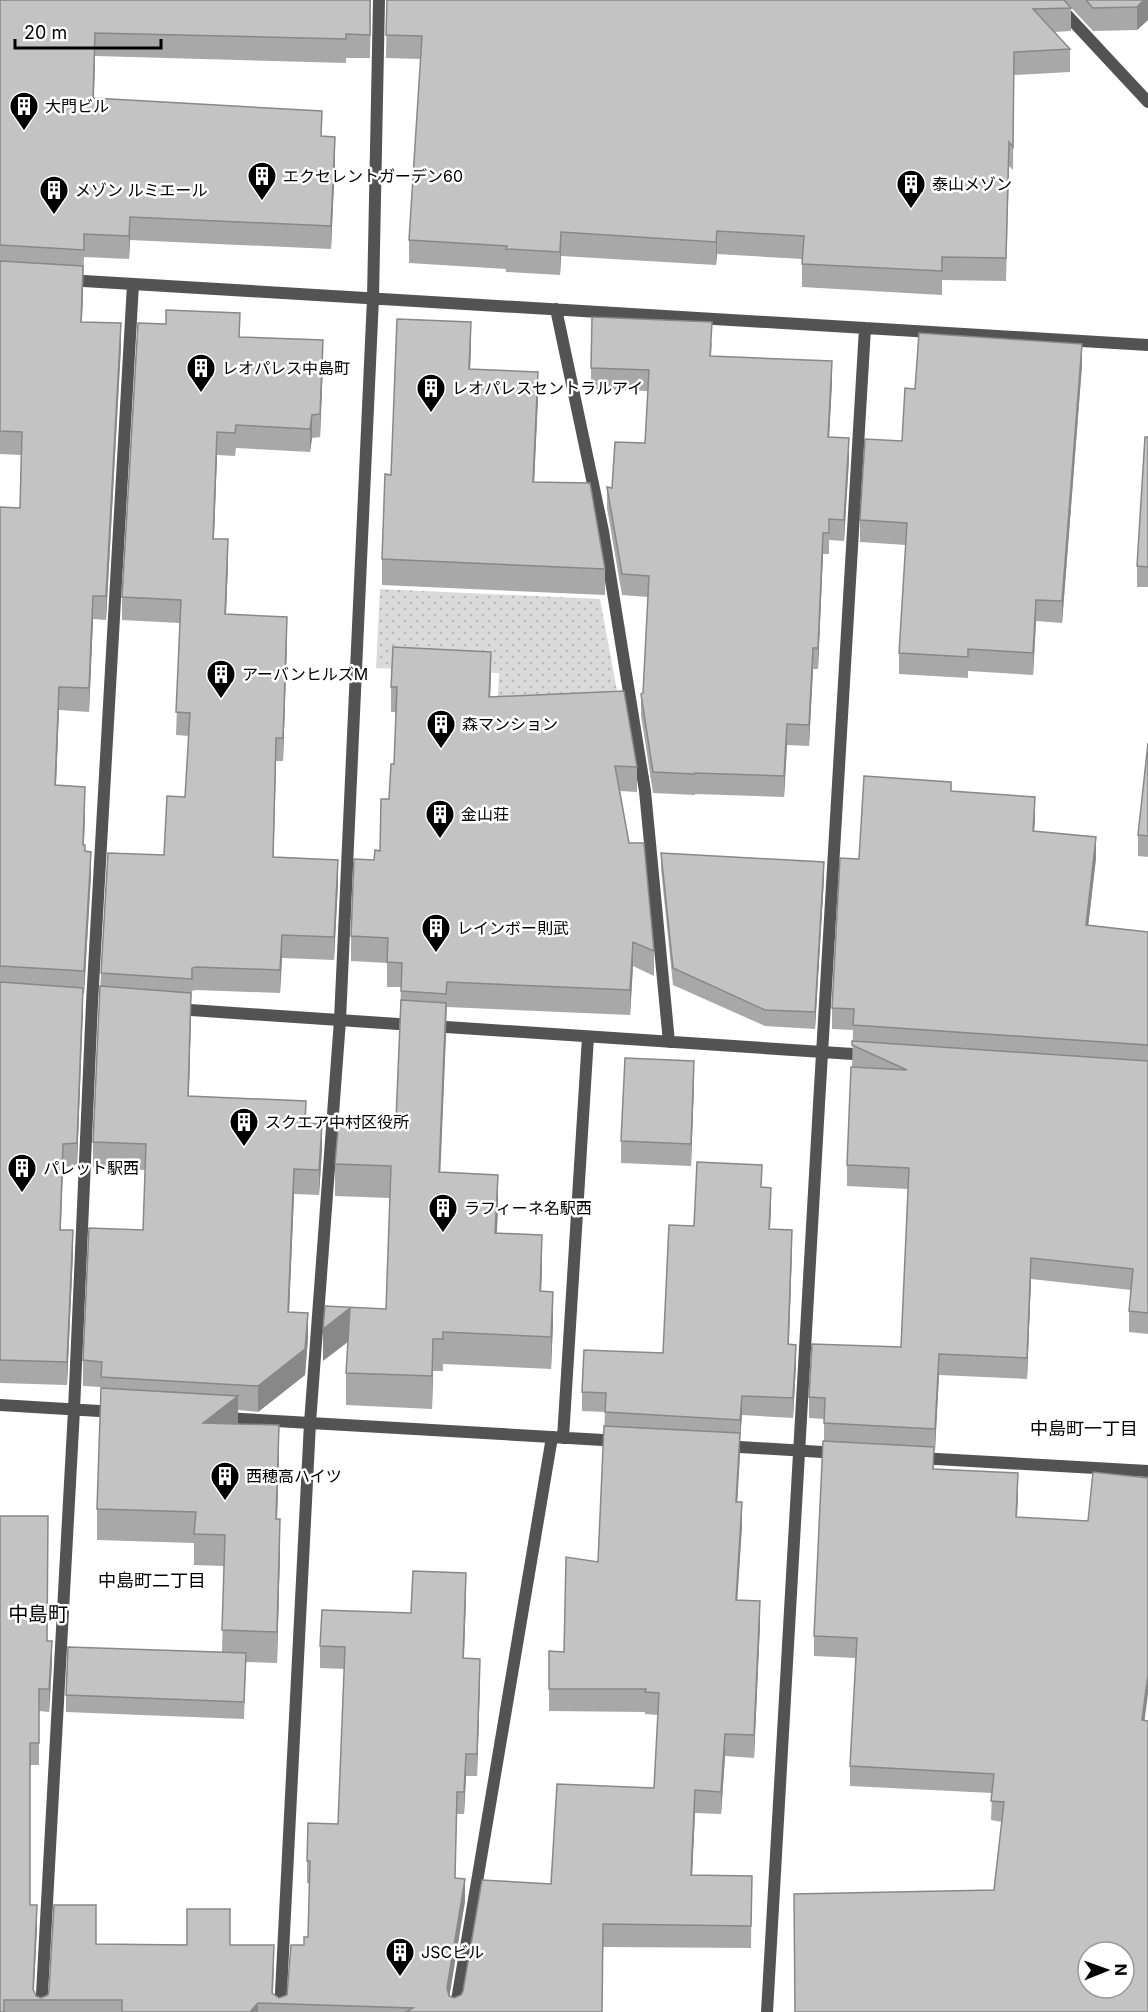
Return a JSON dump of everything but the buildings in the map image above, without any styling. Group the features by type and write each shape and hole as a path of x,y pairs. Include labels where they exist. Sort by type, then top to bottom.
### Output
{"street":[{"path":"280,2012 310,1423 340,1020 373,298 379,0"},
{"path":"1053,0 1148,102"},
{"path":"56,279 1148,345"},
{"path":"41,2012 74,1410 92,1003 133,284"},
{"path":"556,309 603,531 645,791 669,1042"},
{"path":"767,2012 801,1451 821,1052 865,328"},
{"path":"163,1008 879,1056"},
{"path":"455,2012 557,1437 588,1037"},
{"path":"0,1406 133,1413"},
{"path":"216,1418 634,1442"},
{"path":"706,1446 849,1454"},
{"path":"908,1457 1148,1471"}],"shaded area":[{"path":"380,589 600,599 620,707 497,713 499,673 376,668"}],"place":[{"name":"大門ビル","path":"24,132"},
{"name":"エクセレントガーデン60","path":"262,202"},
{"name":"泰山メゾン","path":"911,210"},
{"name":"メゾン ルミエール","path":"54,216"},
{"name":"レオパレス中島町","path":"201,394"},
{"name":"レオパレスセントラルアイ","path":"431,414"},
{"name":"アーバンヒルズM","path":"221,700"},
{"name":"森マンション","path":"441,750"},
{"name":"金山荘","path":"440,840"},
{"name":"レインボー則武","path":"436,954"},
{"name":"スクエア中村区役所","path":"244,1148"},
{"name":"パレット駅西","path":"22,1194"},
{"name":"ラフィーネ名駅西","path":"443,1234"},
{"name":"西穂高ハイツ","path":"225,1502"},
{"name":"JSCビル","path":"400,1978"}],"district":[{"name":"中島町一丁目","path":"1084,1429"},
{"name":"中島町二丁目","path":"152,1581"},
{"name":"中島町","path":"38,1614"}]}
